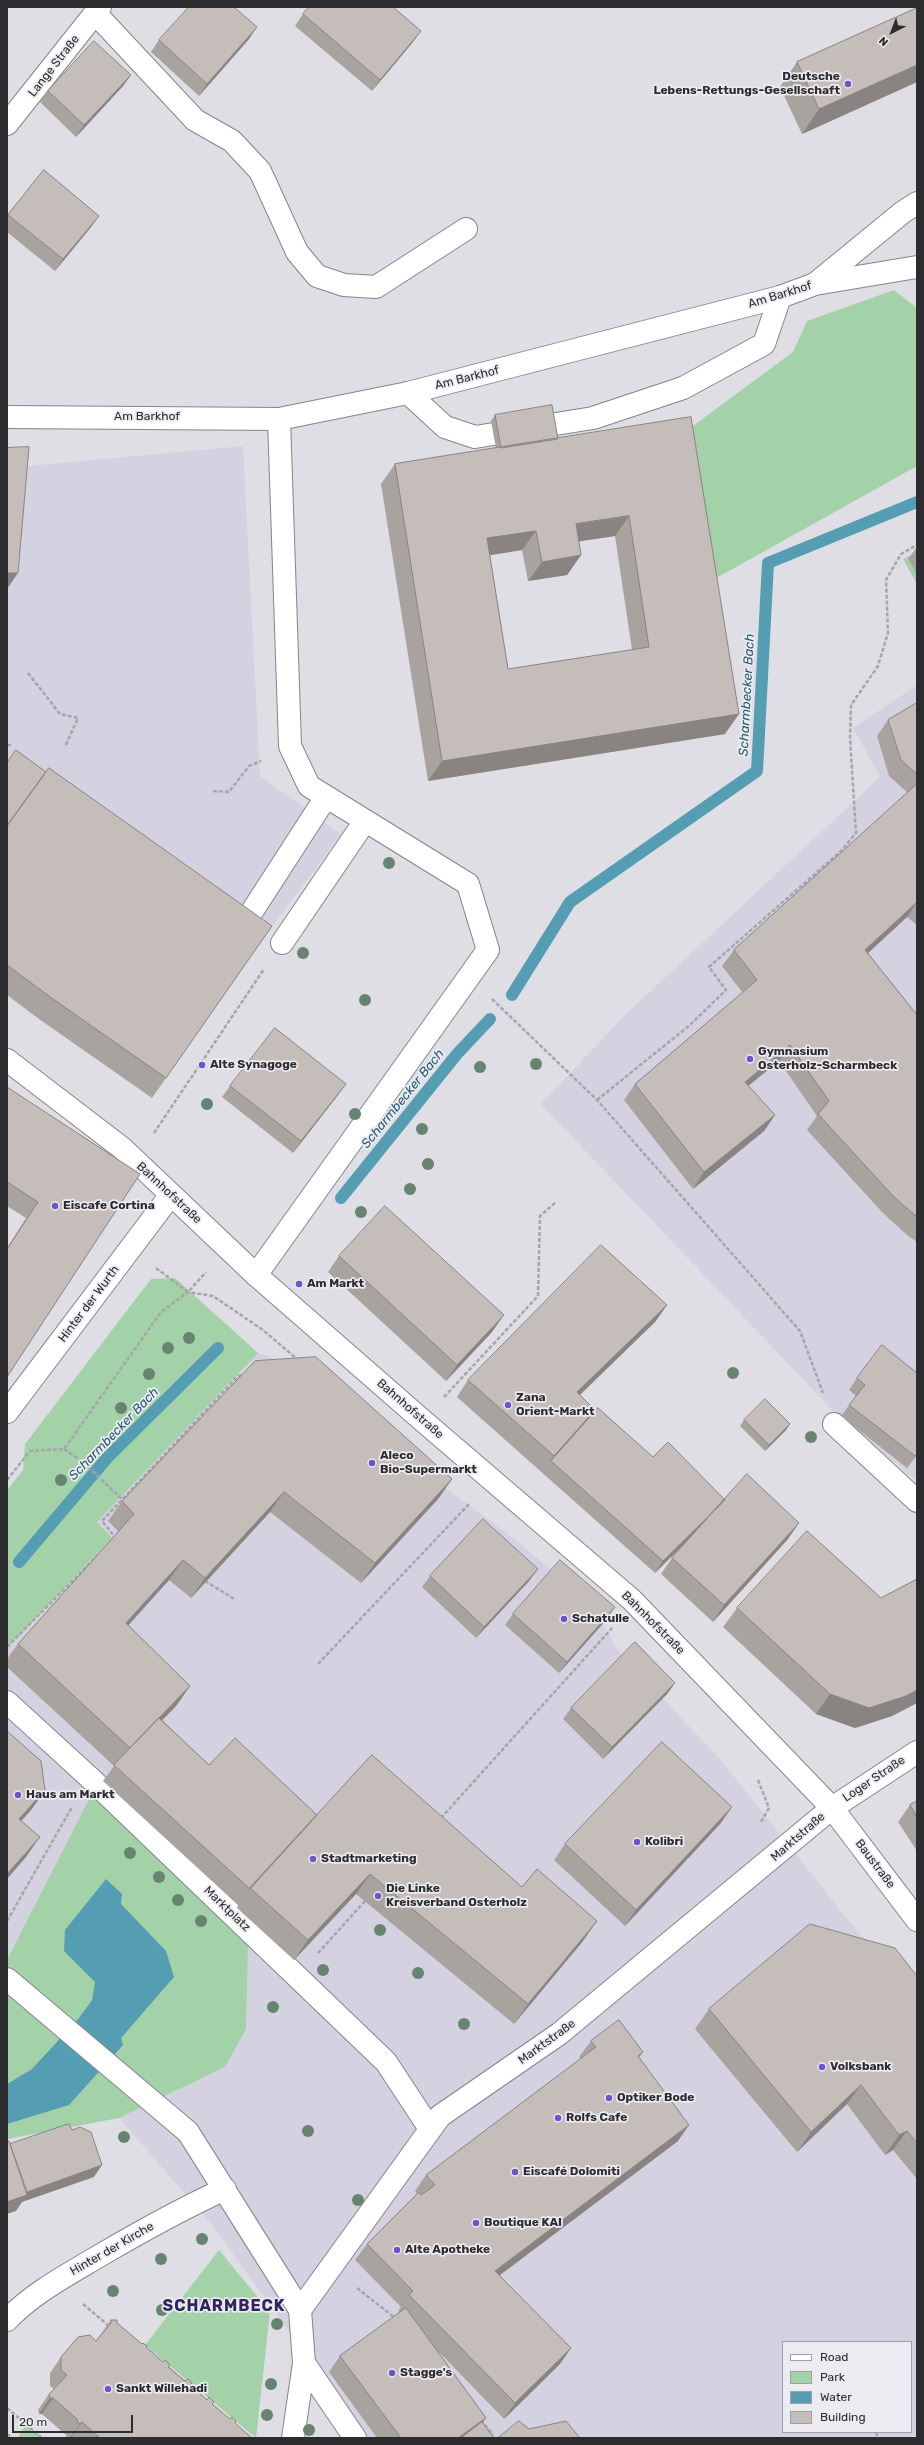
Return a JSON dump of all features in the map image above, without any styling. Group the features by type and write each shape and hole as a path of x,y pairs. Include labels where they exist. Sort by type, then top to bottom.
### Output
{"street":[{"name":"Lange Straße","path":"7,124 98,10"},
{"path":"98,10 195,120 232,141 260,171 297,252 317,276 344,285 376,287 466,229"},
{"path":"816,284 903,212 917,203"},
{"name":"Am Barkhof","path":"7,417 279,419 408,393 780,298 816,284 917,266"},
{"path":"408,393 445,427 475,437 594,418 682,388 764,344 780,298"},
{"path":"256,1275 488,950 468,884 309,786 290,746 279,419"},
{"path":"240,930 326,797"},
{"path":"282,943 364,821"},
{"name":"Bahnhofstraße","path":"7,1060 122,1148 170,1196 256,1275 632,1600 832,1808"},
{"name":"Hinter der Wurth","path":"7,1412 170,1196"},
{"path":"834,1424 917,1501"},
{"name":"Marktplatz","path":"7,1702 89,1777 386,2062 430,2129"},
{"name":"Loger Straße","path":"832,1808 917,1752"},
{"name":"Marktstraße","path":"300,2310 440,2116 559,2034 779,1854 832,1808"},
{"name":"Baustraße","path":"832,1808 917,1920"},
{"path":"7,1979 188,2132 225,2189 300,2310 304,2363 293,2438"},
{"name":"Hinter der Kirche","path":"7,2320 22,2304 58,2280 175,2212 225,2189"},
{"path":"304,2363 355,2438"}],"path":[{"path":"597,1100 690,1025 726,990 709,967 841,851 856,833 850,738 851,705 878,666 888,633 886,580 901,554 917,545"},
{"path":"28,673 60,714 78,718 65,747"},
{"path":"7,745 12,745"},
{"path":"213,792 229,792 249,766"},
{"path":"135,1162 282,943"},
{"path":"469,976 597,1100 800,1331 834,1424"},
{"path":"422,1420 538,1296 540,1216 556,1202"},
{"path":"64,1449 161,1312 188,1292 227,1248"},
{"path":"130,1249 188,1292 213,1296 263,1330 298,1360"},
{"path":"7,1647 115,1537 102,1521 238,1376 245,1375"},
{"path":"7,1480 30,1451 64,1449 83,1462 129,1505"},
{"path":"318,1664 473,1500"},
{"path":"202,1578 236,1600"},
{"path":"436,1823 615,1625 618,1630"},
{"path":"7,1921 89,1777"},
{"path":"757,1777 769,1808 757,1830 779,1854"},
{"path":"297,1976 365,1901"},
{"path":"331,2267 400,2322"},
{"path":"58,2280 116,2332"},
{"path":"7,2408 42,2438"},
{"path":"478,2418 493,2435"}],"shaded area":[{"path":"243,446 260,776 341,834 258,946 152,1098 7,995 7,468"},
{"name":"Gymnasium Osterholz-Scharmbeck","path":"917,685 917,1481 836,1414 541,1104 625,1015 880,777 853,728"},
{"path":"258,1353 269,1356 401,1457 498,1526 590,1601 619,1652 721,1760 845,1916 917,2001 917,2434 910,2438 366,2438 212,2225 119,2118 225,2067 91,1795 7,1960 7,1648 112,1538 96,1522"}],"green space":[{"path":"894,290 917,308 917,466 702,586 678,437 793,352 807,321"},
{"path":"917,552 917,584 903,559"},
{"path":"175,1278 258,1353 97,1522 112,1538 7,1648 7,1490 23,1470 25,1444 151,1279"},
{"path":"91,1795 248,1944 246,2029 225,2067 119,2118 7,2139 7,1960"},
{"path":"219,2250 270,2312 256,2438 145,2345"},
{"path":"26,2424 43,2438 18,2438"}],"water":[{"path":"106,1879 122,1894 121,1904 166,1951 174,1977 121,2038 123,2045 69,2105 7,2124 7,2084 32,2069 79,2018 92,2000 95,1982 64,1951 65,1930"}],"building":[{"path":"189,7 234,7 257,27 207,84 159,40"},
{"path":"309,7 393,7 421,31 380,80 303,14"},
{"path":"917,8 917,65 819,109 797,62"},
{"path":"94,41 131,75 84,125 48,91"},
{"path":"44,170 99,216 63,259 8,215"},
{"path":"552,405 558,439 501,448 495,415"},
{"path":"691,417 739,714 442,761 395,464","holes":["629,516 649,647 508,669 487,538 536,531 542,562 581,555 576,524"]},
{"path":"29,447 18,573 7,573 7,448"},
{"path":"917,703 917,774 901,760 888,720"},
{"path":"16,750 46,772 7,826 7,763"},
{"path":"49,768 272,926 166,1078 7,965 7,826"},
{"path":"917,784 917,902 865,950 917,1015 917,1217 894,1197 818,1114 829,1101 790,1045 745,1082 775,1115 704,1172 635,1084 757,980 734,950"},
{"path":"275,1028 346,1084 301,1141 230,1086"},
{"path":"7,1087 140,1174 7,1377 7,1249 38,1202 7,1182"},
{"path":"385,1206 504,1315 457,1365 339,1256"},
{"path":"601,1245 667,1305 577,1392 595,1410 554,1456 468,1380"},
{"path":"882,1345 917,1373 917,1454 915,1456 849,1405 865,1385 857,1378"},
{"path":"316,1357 452,1479 375,1563 284,1492 205,1578 183,1560 126,1623 190,1686 130,1748 18,1644 134,1514 122,1501 255,1361"},
{"path":"765,1399 790,1424 769,1445 744,1420"},
{"path":"598,1408 653,1457 668,1442 725,1500 663,1561 551,1461"},
{"path":"747,1474 799,1523 724,1605 672,1558"},
{"path":"483,1519 538,1569 484,1627 430,1576"},
{"path":"807,1531 881,1598 917,1579 917,1690 906,1696 869,1708 830,1694 737,1608"},
{"path":"560,1560 615,1607 567,1662 513,1614"},
{"path":"635,1642 675,1683 612,1747 571,1708"},
{"path":"159,1718 209,1765 235,1738 317,1815 250,1889 114,1765"},
{"path":"7,1731 41,1761 45,1790 19,1819 40,1837 7,1874"},
{"name":"Kolibri","path":"662,1742 732,1807 636,1910 565,1844"},
{"path":"372,1755 522,1887 537,1869 597,1921 528,2004 370,1874 308,1940 250,1888"},
{"path":"917,1801 917,1817 910,1805"},
{"name":"Volksbank","path":"810,1924 895,1948 917,1976 917,2143 907,2131 899,2135 861,2085 811,2132 709,2009"},
{"path":"619,2020 643,2052 638,2056 689,2125 495,2271 571,2348 515,2403 409,2295 413,2291 367,2244 419,2192 421,2195 435,2185 426,2175 596,2047 591,2041"},
{"path":"69,2124 72,2130 80,2127 91,2132 102,2165 27,2192 10,2144"},
{"path":"7,2141 9,2141 27,2195 7,2202"},
{"path":"406,2308 486,2418 458,2438 401,2438 340,2356"},
{"name":"Sankt Willehadi","path":"111,2320 117,2320 117,2323 142,2344 143,2343 147,2346 146,2347 163,2362 165,2360 170,2365 168,2367 185,2381 188,2379 192,2383 190,2385 207,2400 209,2397 214,2402 212,2404 230,2419 232,2417 236,2421 235,2423 252,2438 100,2438 82,2422 80,2424 77,2421 78,2420 53,2398 50,2398 49,2394 67,2375 61,2370 61,2357 78,2337 90,2335 96,2341 111,2323"},
{"path":"519,2421 529,2429 566,2421 580,2438 498,2438"},
{"path":"482,2422 494,2438 461,2438"}],"waterway":[{"name":"Scharmbecker Bach","path":"512,995 570,902 757,771 768,563 917,502"},
{"name":"Scharmbecker Bach","path":"341,1198 457,1054 490,1019"},
{"name":"Scharmbecker Bach","path":"19,1562 107,1458 218,1348"}],"place":[{"name":"Deutsche Lebens-Rettungs-Gesellschaft","path":"848,84"},
{"name":"Gymnasium Osterholz-Scharmbeck","path":"750,1059"},
{"name":"Alte Synagoge","path":"202,1065"},
{"name":"Eiscafe Cortina","path":"55,1206"},
{"name":"Am Markt","path":"299,1284"},
{"name":"Zana Orient-Markt","path":"508,1405"},
{"name":"Aleco Bio-Supermarkt","path":"372,1463"},
{"name":"Schatulle","path":"564,1619"},
{"name":"Haus am Markt","path":"18,1795"},
{"name":"Kolibri","path":"637,1842"},
{"name":"Stadtmarketing","path":"313,1859"},
{"name":"Die Linke Kreisverband Osterholz","path":"378,1896"},
{"name":"Volksbank","path":"822,2067"},
{"name":"Optiker Bode","path":"609,2098"},
{"name":"Rolfs Cafe","path":"558,2118"},
{"name":"Eiscafé Dolomiti","path":"515,2172"},
{"name":"Boutique KAI","path":"476,2223"},
{"name":"Alte Apotheke","path":"397,2250"},
{"name":"Stagge's","path":"392,2373"},
{"name":"Sankt Willehadi","path":"108,2389"}],"district":[{"name":"SCHARMBECK","path":"224,2306"}]}
